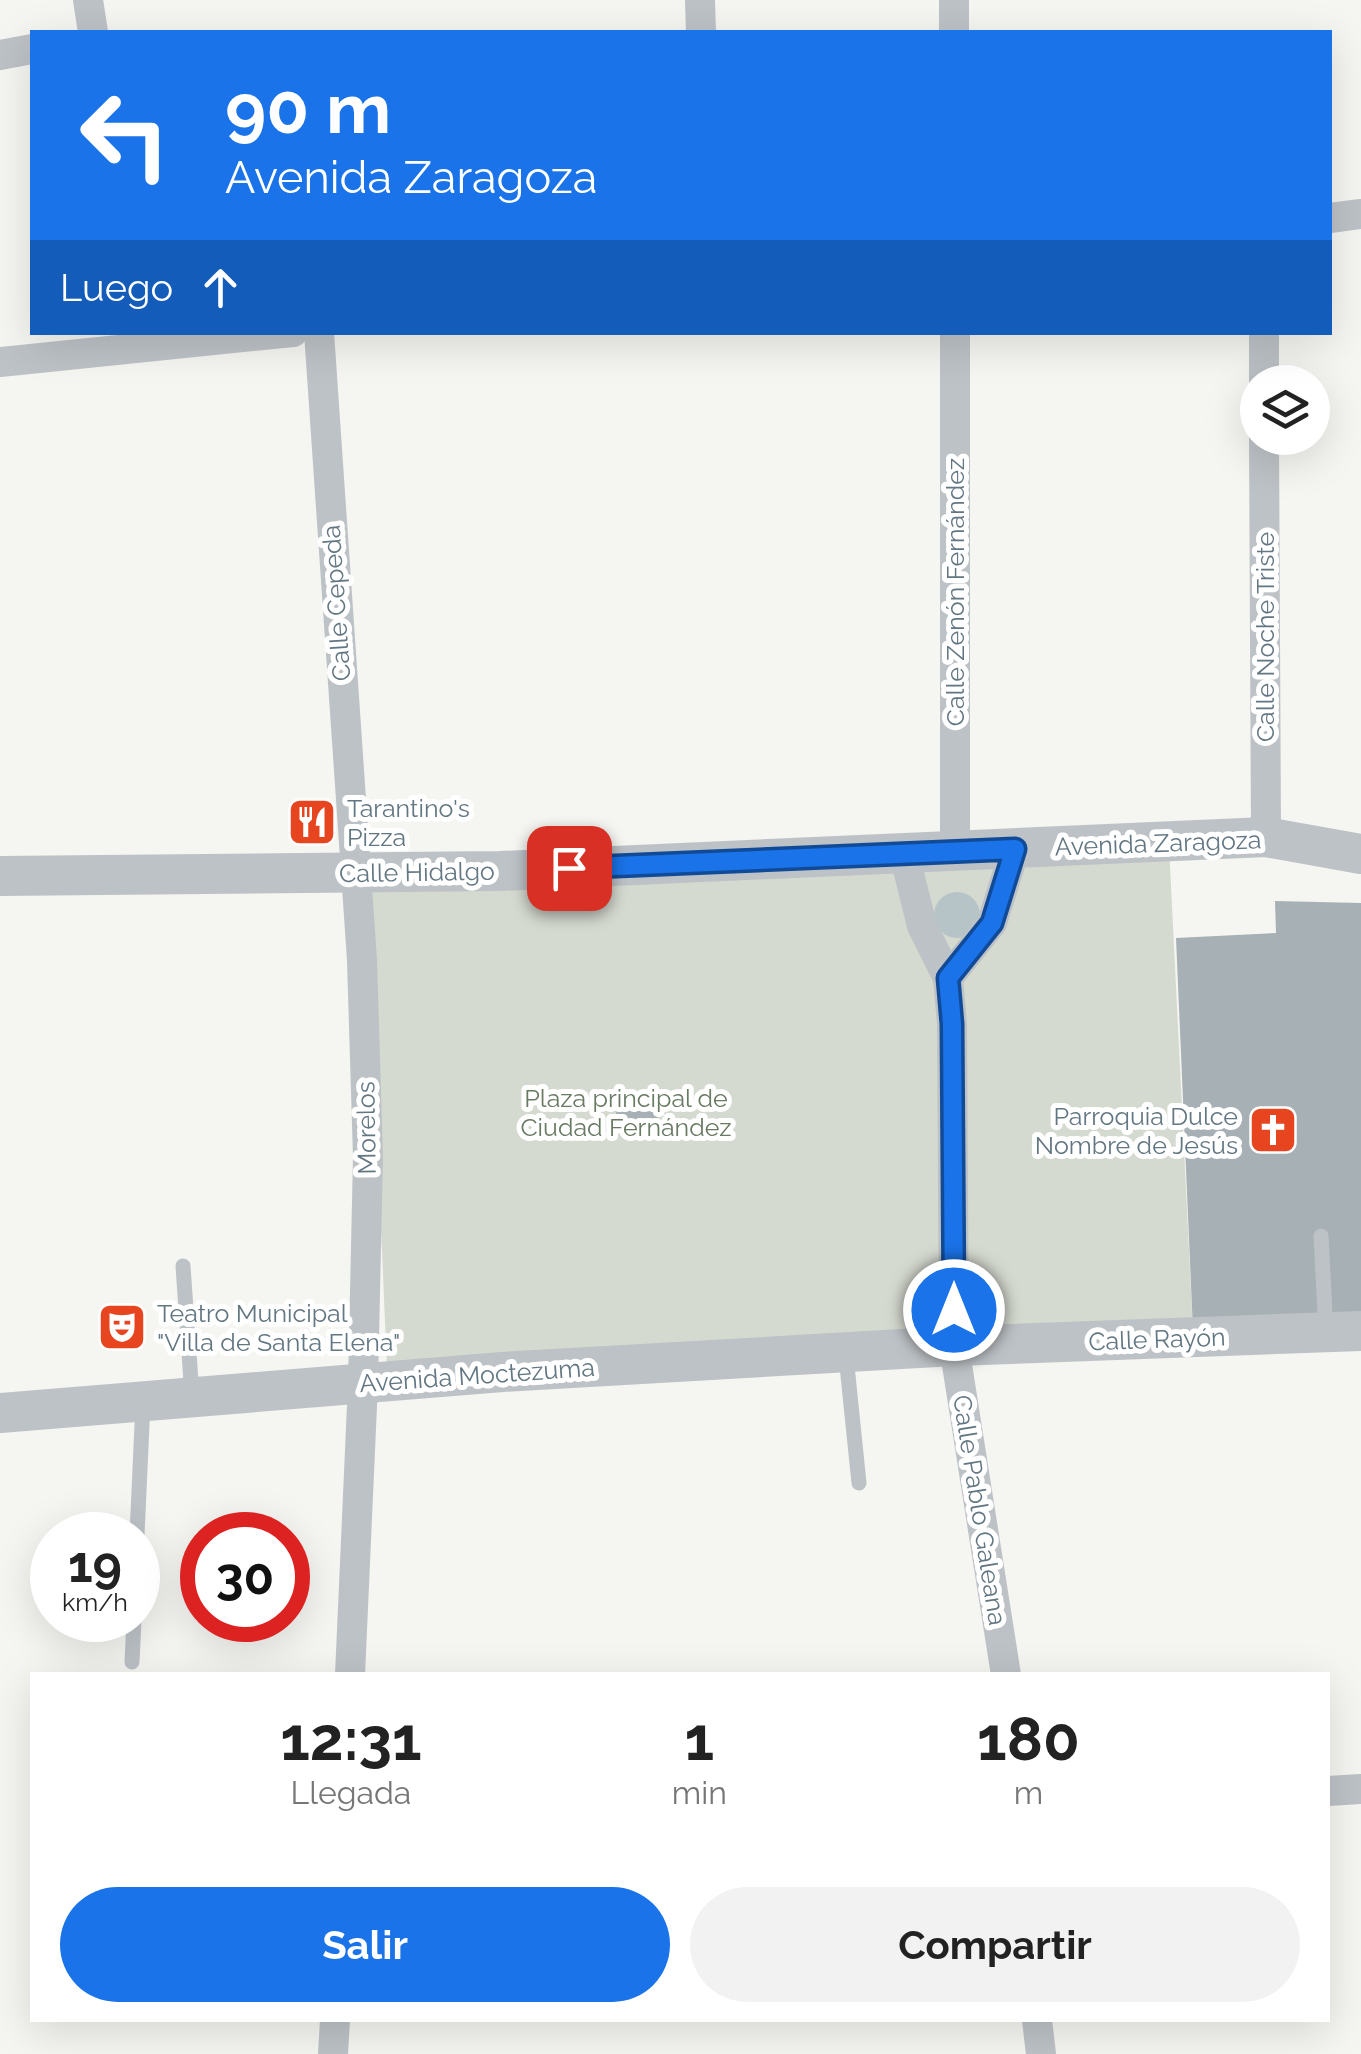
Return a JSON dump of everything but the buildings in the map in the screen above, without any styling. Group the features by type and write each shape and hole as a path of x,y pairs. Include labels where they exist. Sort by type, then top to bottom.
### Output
{"street":[{"path":"88,0 93,30"},
{"path":"700,0 701,30"},
{"path":"954,0 954,30"},
{"path":"0,56 30,49"},
{"path":"1332,218 1361,214"},
{"path":"0,362 140,341 242,335"},
{"name":"Calle Cepeda","path":"319,335 354,873"},
{"name":"Calle Zenón Fernández","path":"954,851 956,335"},
{"path":"1264,335 1264,365"},
{"name":"Calle Noche Triste","path":"1264,455 1266,837"},
{"name":"Avenida Zaragoza","path":"954,851 1266,837 1361,854"},
{"path":"904,853 922,926 948,978 992,923 1015,849"},
{"name":"Calle Hidalgo","path":"0,876 500,871 954,851"},
{"name":"Morelos","path":"350,1672 368,1158 362,960 354,873"},
{"name":"Calle Pablo Galeana","path":"948,978 952,1024 954,1346 1006,1672"},
{"name":"Calle Rayón","path":"954,1346 1343,1331"},
{"name":"Avenida Moctezuma","path":"0,1413 363,1383 954,1346"},
{"path":"1330,1791 1361,1789"},
{"path":"334,2054 335,2022"},
{"path":"1038,2022 1040,2054"}],"lane":[{"path":"1321,1236 1343,1331"},
{"path":"184,1266 192,1396"},
{"path":"845,1352 859,1483"},
{"path":"138,1512 143,1403"},
{"path":"132,1662 133,1642"}],"green space":[{"name":"Plaza principal de Ciudad Fernández","path":"1169,845 1193,1331 387,1369 366,875"}],"shaded area":[{"path":"957,892 973,899 980,915 973,931 957,938 941,931 934,915 941,899"}],"place":[{"name":"Tarantino's Pizza","path":"312,822"},
{"name":"Parroquia Dulce Nombre de Jesús","path":"1273,1130"},
{"name":"Teatro Municipal \"Villa de Santa Elena\"","path":"122,1327"}],"route":[{"path":"569,868 1015,849 992,923 948,978 952,1024 954,1310"}]}
